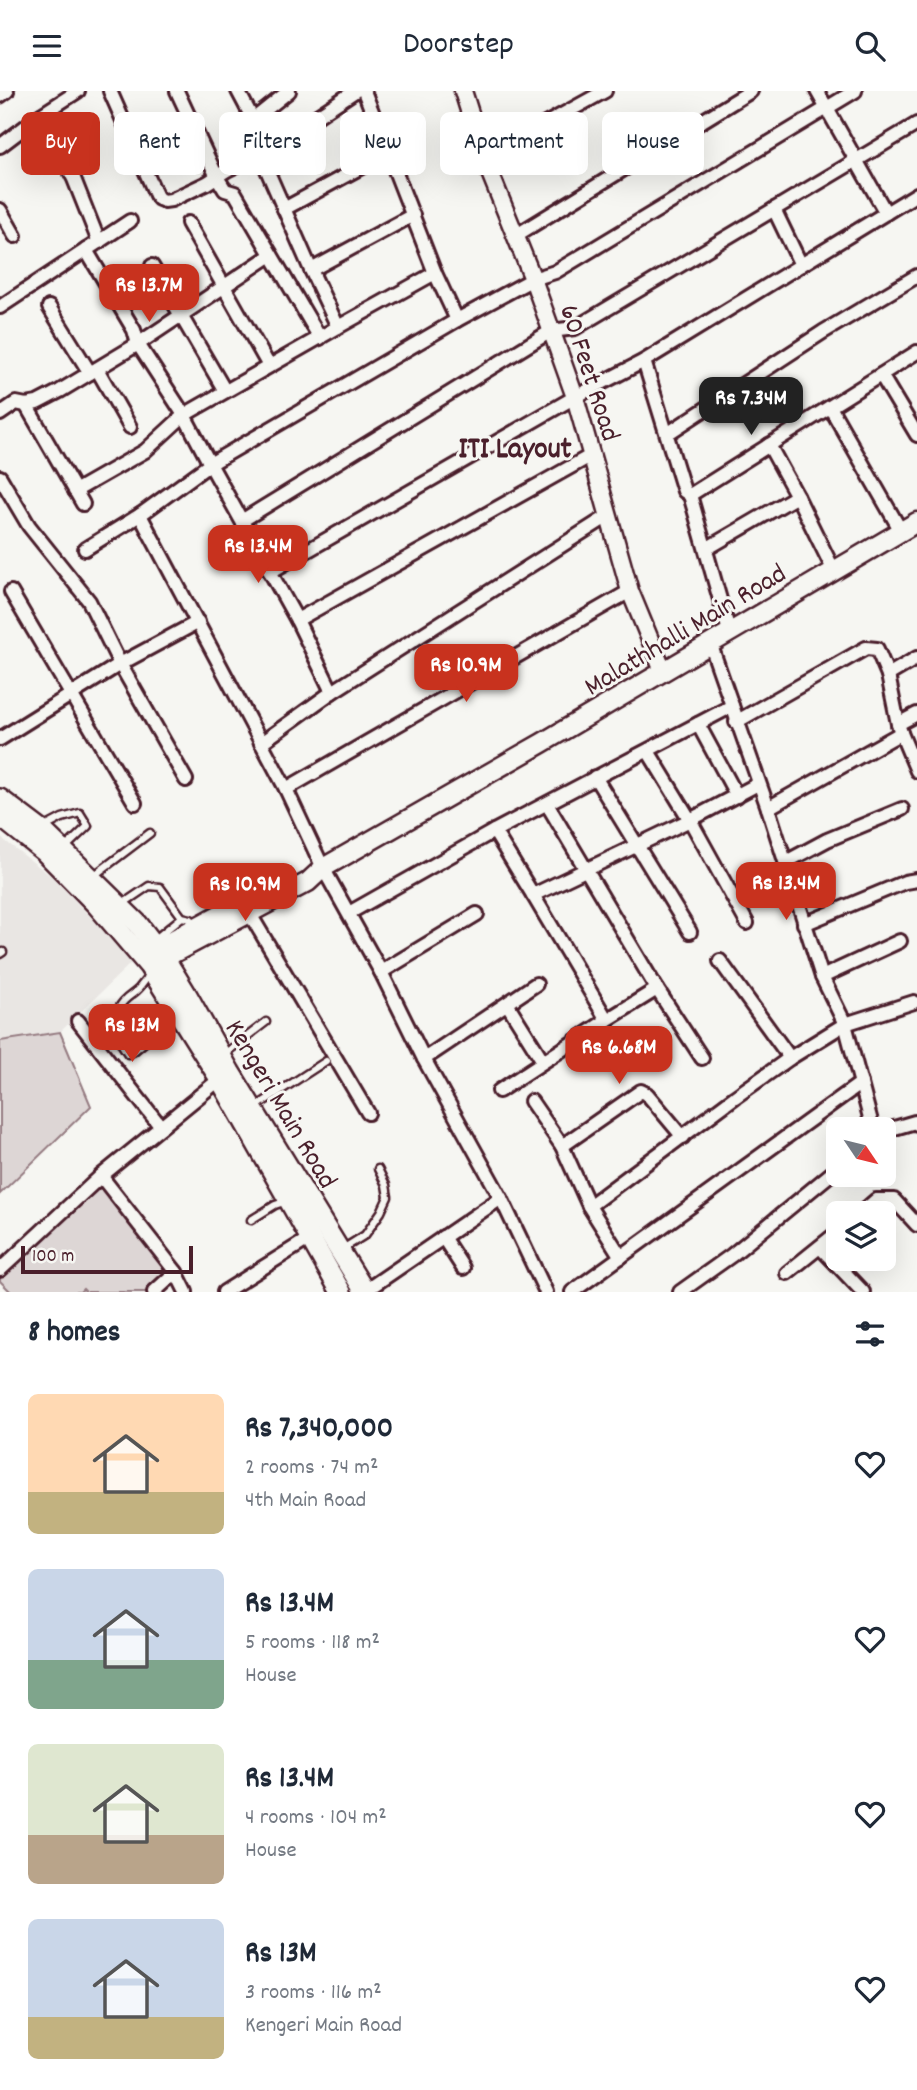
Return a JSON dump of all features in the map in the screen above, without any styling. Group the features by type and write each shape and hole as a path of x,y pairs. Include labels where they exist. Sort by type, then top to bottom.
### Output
{"main road":[{"name":"Malathhalli Main Road","path":"323,868 542,743 917,522"},
{"name":"Kengeri Main Road","path":"0,799 40,829 138,924 176,1008 220,1079 341,1292"},
{"name":"Kengeri Main Road","path":"0,816 45,852 153,957 221,1056 365,1292"},
{"path":"153,957 246,907 305,871 323,868"},
{"path":"153,957 189,922 246,907"}],"street":[{"path":"0,96 7,91"},
{"path":"46,112 78,91"},
{"path":"110,91 159,199 171,200 221,175"},
{"path":"177,91 217,177 225,190 235,193 320,338"},
{"path":"238,91 249,112"},
{"path":"263,112 289,91"},
{"path":"323,112 355,91"},
{"path":"364,91 373,112"},
{"name":"60 Feet Road","path":"463,91 470,112"},
{"path":"567,112 605,91"},
{"path":"515,236 751,91"},
{"path":"817,91 886,213"},
{"path":"85,549 140,515 210,464 457,320 533,279 555,272 855,91"},
{"path":"243,520 551,331 575,328 917,124"},
{"path":"0,146 21,130"},
{"path":"72,175 99,242"},
{"path":"269,175 338,327"},
{"path":"284,209 347,175"},
{"path":"398,175 435,273 457,320"},
{"name":"60 Feet Road","path":"491,175 533,279 575,397 630,591 663,671"},
{"path":"270,572 575,397 644,361 917,194"},
{"path":"774,209 801,265"},
{"path":"0,210 15,236"},
{"path":"311,270 414,215"},
{"path":"0,307 130,222"},
{"path":"188,223 269,366"},
{"path":"86,250 127,319 138,344 184,415 243,520 332,692"},
{"path":"0,414 16,403 37,403 94,371 271,255"},
{"path":"152,267 225,391"},
{"path":"75,491 145,451 184,415 435,273"},
{"path":"667,434 822,332 917,276"},
{"path":"49,307 130,427"},
{"path":"690,495 917,352"},
{"path":"644,361 684,491 690,495 729,631"},
{"path":"880,375 917,435"},
{"path":"26,405 83,504"},
{"path":"830,407 901,531"},
{"path":"769,445 834,571"},
{"path":"297,620 592,455"},
{"path":"0,477 29,526 89,601 120,664 187,780"},
{"path":"706,549 797,496"},
{"path":"140,515 286,789 323,868 501,1198 546,1292"},
{"path":"261,743 332,692 608,516"},
{"path":"286,789 630,591"},
{"path":"11,592 135,803"},
{"path":"0,739 120,664 198,622"},
{"path":"710,643 768,808 822,977 845,1024 870,1117"},
{"path":"736,722 866,648 877,649 888,675 899,729 917,770"},
{"path":"888,675 917,658"},
{"path":"349,913 494,831 732,706"},
{"path":"768,808 899,729 917,714"},
{"path":"698,724 737,796"},
{"path":"648,751 747,923"},
{"path":"595,777 690,932"},
{"path":"533,895 758,785"},
{"path":"547,804 657,989 702,1058"},
{"path":"786,862 827,840 902,809"},
{"path":"494,831 607,1020"},
{"path":"804,924 905,882 917,880"},
{"path":"246,907 368,1113"},
{"path":"381,972 477,914"},
{"path":"822,977 900,941"},
{"path":"720,961 790,1058"},
{"path":"424,1059 536,985"},
{"path":"499,1091 657,989"},
{"path":"589,1206 790,1058 845,1024 914,1002"},
{"path":"508,1005 543,1061"},
{"path":"78,1021 161,1127"},
{"path":"0,1270 101,1176 220,1079"},
{"path":"572,1292 861,1083"},
{"path":"562,1146 641,1091 648,1094 683,1137"},
{"path":"531,1101 562,1146 589,1206 621,1257"},
{"path":"896,1126 916,1119"},
{"path":"101,1176 176,1272 186,1292"},
{"path":"680,1292 732,1255 826,1178"},
{"path":"365,1292 501,1198"},
{"path":"875,1201 895,1201"},
{"path":"896,1202 917,1225"},
{"path":"443,1237 463,1268"},
{"path":"224,1292 310,1238"},
{"path":"787,1273 826,1242"},
{"path":"820,1247 863,1292"},
{"path":"154,1292 176,1272"}],"lane":[{"path":"40,829 80,813 88,826 63,851"},
{"path":"91,878 150,833"},
{"path":"120,906 149,886 160,887 189,922"},
{"path":"153,957 140,988 122,1002 119,1008 128,1019 176,1008"},
{"path":"122,1045 128,1054 133,1052 176,1008"},
{"path":"221,1056 266,1022"},
{"path":"253,1109 326,1061"},
{"path":"340,1251 365,1235 381,1212 388,1197 386,1185 378,1170"},
{"path":"251,1220 288,1200"}],"shaded area":[{"path":"0,837 51,876 133,961 60,1032 91,1106 0,1194"},
{"path":"60,1032 91,1106 0,1194 0,1041"},
{"path":"100,1184 167,1272 146,1292 86,1292 83,1289 80,1292 11,1292 0,1281 0,1277"}],"district":[{"name":"ITI Layout","path":"515,447"}]}
